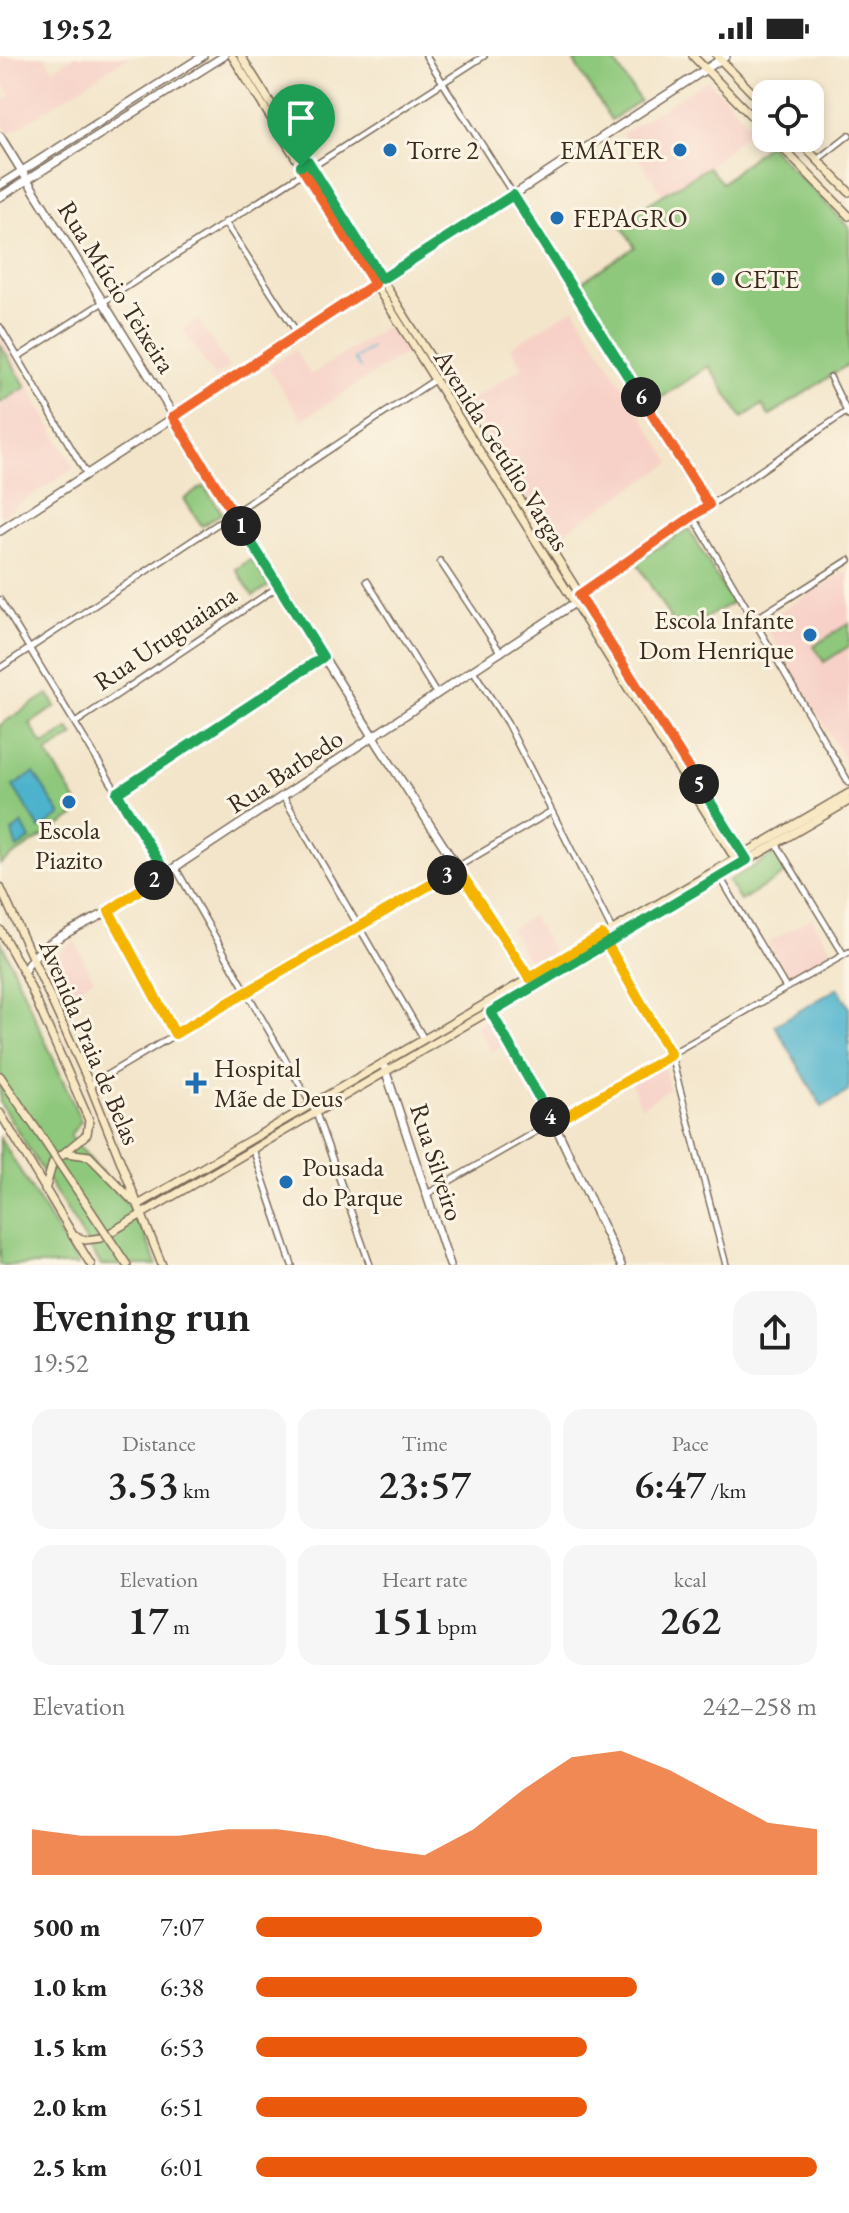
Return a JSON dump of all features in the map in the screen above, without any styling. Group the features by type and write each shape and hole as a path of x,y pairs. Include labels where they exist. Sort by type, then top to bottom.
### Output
{"main road":[{"name":"Avenida Getúlio Vargas","path":"232,56 241,60 436,374 745,857"},
{"path":"693,56 752,117"},
{"path":"721,57 752,91"},
{"path":"787,152 849,216"},
{"path":"809,152 849,192"},
{"name":"Avenida Getúlio Vargas","path":"436,374 573,604 737,862"},
{"path":"573,604 579,595"},
{"path":"745,857 776,843 848,799"},
{"path":"139,1209 316,1113 491,1012 604,939 612,930 737,862 787,829 848,799"},
{"path":"72,1235 85,1240 101,1238 139,1209 312,1104 529,978 720,877 737,862"},
{"name":"Avenida Praia de Belas","path":"0,887 90,1085 162,1265"},
{"name":"Avenida Praia de Belas","path":"2,932 24,973 89,1120 87,1134 50,1168 45,1190"},
{"path":"0,1076 127,1265"},
{"path":"0,1113 91,1265"},
{"path":"63,1153 72,1151 89,1156 139,1209"}],"street":[{"path":"0,185 203,56"},
{"path":"0,197 224,56"},
{"path":"426,56 709,505"},
{"path":"18,357 306,166 484,56"},
{"path":"0,531 721,57"},
{"path":"122,108 127,117"},
{"path":"817,160 849,135"},
{"name":"Rua Múcio Teixeira","path":"0,136 372,736 534,986"},
{"path":"225,222 298,334"},
{"path":"0,327 86,473"},
{"path":"0,668 436,374"},
{"path":"579,595 848,413 830,377"},
{"path":"693,516 849,783"},
{"path":"754,620 849,560"},
{"path":"440,561 501,653"},
{"path":"367,581 437,695"},
{"name":"Rua Uruguaiana","path":"75,723 279,586"},
{"path":"0,600 166,873"},
{"name":"Rua Barbedo","path":"24,973 33,957 109,911 573,604"},
{"path":"117,793 323,657"},
{"path":"474,672 507,723 612,930"},
{"path":"283,796 424,1039"},
{"path":"90,1085 550,812"},
{"path":"427,1194 846,953 776,843 787,829"},
{"path":"175,867 245,993 312,1104 370,1265"},
{"path":"720,877 786,988"},
{"path":"109,911 175,1034"},
{"path":"604,939 671,1055 726,1265"},
{"path":"491,1012 554,1123 621,1265"},
{"name":"Rua Silveiro","path":"383,1063 450,1265"},
{"path":"253,1148 292,1265"}],"shaded area":[{"path":"2,56 44,56 53,69 74,56 129,56 9,134 0,120 0,103 11,95 0,78"},
{"name":"EMATER","path":"708,80 752,127 708,167 663,195 622,134"},
{"path":"574,308 671,463 552,539 467,403 523,367 511,347"},
{"path":"198,319 229,367 214,377 183,329"},
{"path":"390,324 408,351 302,420 268,367 295,350 311,375"},
{"path":"0,334 74,468 0,517 0,405 27,387 0,342"},
{"name":"Escola Infante Dom Henrique","path":"849,570 849,768 763,622"},
{"path":"532,916 554,954 532,967 510,929"},
{"path":"812,917 832,952 788,977 768,943"},
{"path":"74,941 94,979 59,998 44,964"},
{"path":"486,1020 501,1046 491,1052 476,1026"},
{"path":"663,1063 669,1089 641,1107 631,1082"}],"green space":[{"path":"583,56 611,56 640,101 611,120 574,62"},
{"name":"CETE","path":"759,152 776,152 849,227 849,364 769,416 762,405 742,418 709,366 653,403 578,284 635,247 619,222 708,167 722,183"},
{"path":"0,344 26,387 0,403"},
{"path":"204,486 222,513 202,526 184,499"},
{"path":"689,529 732,603 679,633 636,561"},
{"path":"252,559 269,586 253,596 236,569"},
{"path":"849,623 849,646 824,662 814,646"},
{"path":"48,694 56,706 30,724 43,745 69,729 74,735 47,753 82,811 0,864 0,725"},
{"path":"775,854 786,873 740,901 728,881"},
{"path":"0,939 81,1121 70,1135 137,1216 157,1265 101,1265 0,1103"},
{"path":"0,1138 78,1265 0,1265"}],"water":[{"path":"34,773 61,815 40,829 13,786"},
{"path":"22,823 30,839 17,848 12,832"},
{"path":"838,988 849,1007 849,1091 822,1107 775,1025"}],"waterway":[{"path":"360,368 354,359 371,348"}],"place":[{"name":"Torre 2","path":"390,150"},
{"name":"EMATER","path":"680,150"},
{"name":"FEPAGRO","path":"557,218"},
{"name":"CETE","path":"718,279"},
{"name":"Escola Infante Dom Henrique","path":"810,635"},
{"name":"Escola Piazito","path":"69,802"},
{"name":"Hospital Mãe de Deus","path":"196,1083"},
{"name":"Pousada do Parque","path":"286,1182"}],"route":[{"path":"301,166 308,161 382,279 513,195 709,505 579,595 747,860 720,877 607,943 491,1012 554,1123 671,1055 607,943 602,935 529,978 458,869 175,1034 109,911 166,873 117,793 323,657 173,417 375,284 301,166"}]}
